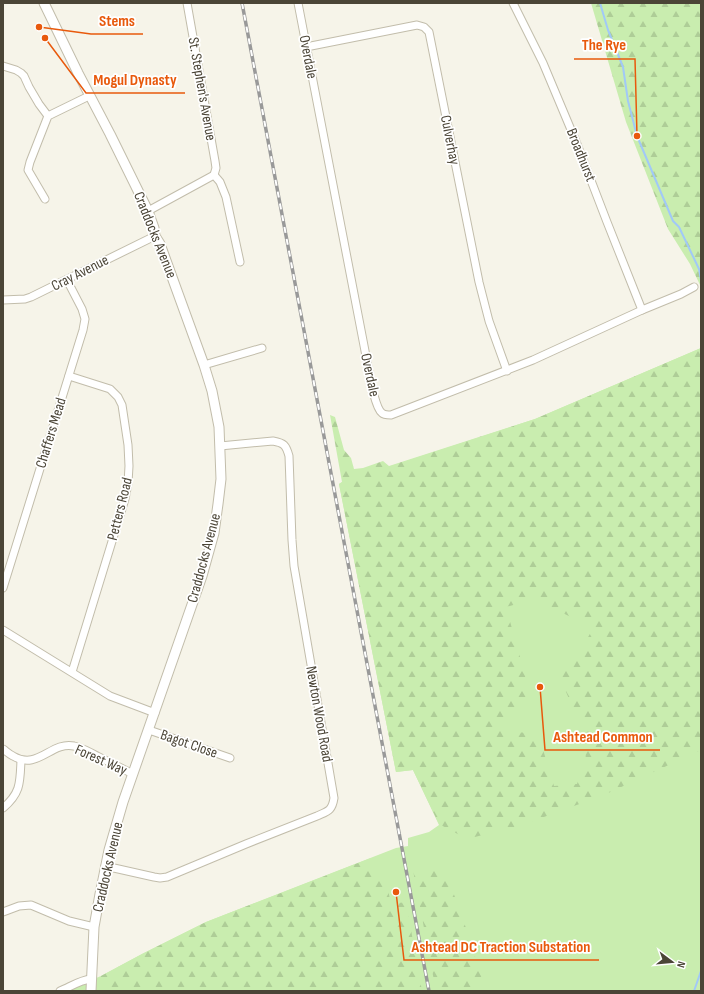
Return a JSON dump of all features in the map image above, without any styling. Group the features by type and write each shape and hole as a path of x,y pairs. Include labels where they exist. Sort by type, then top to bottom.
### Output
{"street":[{"name":"Craddocks Avenue","path":"44,3 89,96 110,134 148,211 155,236 160,244 212,391 218,416 220,446 221,479 214,533 209,552 195,597 123,802 105,866 94,927 90,991"},
{"name":"St. Stephen's Avenue","path":"187,3 215,161 216,168 214,175"},
{"name":"Overdale","path":"298,3 366,356 378,408 381,412 391,415 506,371 694,287"},
{"name":"Broadhurst","path":"513,3 543,63 577,144 642,310"},
{"name":"Culverhay","path":"306,47 417,25 424,27 429,32 479,282 489,320 506,371"},
{"path":"3,66 16,70 24,76 39,104 48,116"},
{"path":"45,199 28,170 48,116 89,96"},
{"path":"148,211 214,175 220,182 226,197 240,262"},
{"name":"Cray Avenue","path":"3,300 26,299 31,297 155,236"},
{"name":"Chaffers Mead","path":"3,588 83,330 84,319 82,310 67,280"},
{"path":"204,365 262,348"},
{"name":"Petters Road","path":"68,376 110,389 118,397 122,405 130,466 125,499 72,672"},
{"name":"Newton Wood Road","path":"105,866 154,878 168,877 317,816 328,811 333,805 334,798 294,566 289,456 286,448 281,442 273,441 220,446"},
{"path":"3,630 110,696 154,713"},
{"name":"Bagot Close","path":"149,730 230,758"},
{"name":"Forest Way","path":"21,760 34,760 60,746 73,746 87,751 133,774"},
{"path":"3,749 21,760 20,782 16,794 3,808"},
{"path":"3,912 19,906 31,905 69,921 94,927"},
{"path":"60,991 83,980 91,979"}],"green space":[{"path":"591,3 701,3 701,287 690,264 668,229 626,122"},
{"path":"701,348 701,991 70,991 206,922 396,848 408,846 408,838 429,832 439,825 413,770 396,772 339,484 535,419"},
{"path":"701,348 701,750 604,795 522,825 467,839 439,824 413,770 396,772 339,484 342,482 330,415 335,417 344,450 351,458 354,469 363,468 383,461 389,466 535,419","holes":["534,599 577,620 596,623 582,648 560,678 582,729 586,759 577,784 554,786 538,733 504,732 504,719 529,707 529,689 506,607"]},
{"path":"371,858 376,870 385,876 391,904 406,902 422,991 100,991 101,976 206,922"},
{"path":"444,867 464,922 486,991 436,991 413,870"}],"waterway":[{"path":"600,3 608,30 623,67 628,101 637,136 673,221 679,227 699,269 701,280"},
{"path":"694,991 701,971"}],"railway":[{"path":"242,3 429,991"}],"place":[{"name":"Stems","path":"39,27"},
{"name":"Mogul Dynasty","path":"45,38"},
{"name":"The Rye","path":"637,136"},
{"name":"Ashtead Common","path":"540,687"},
{"name":"Ashtead DC Traction Substation","path":"396,892"}]}
